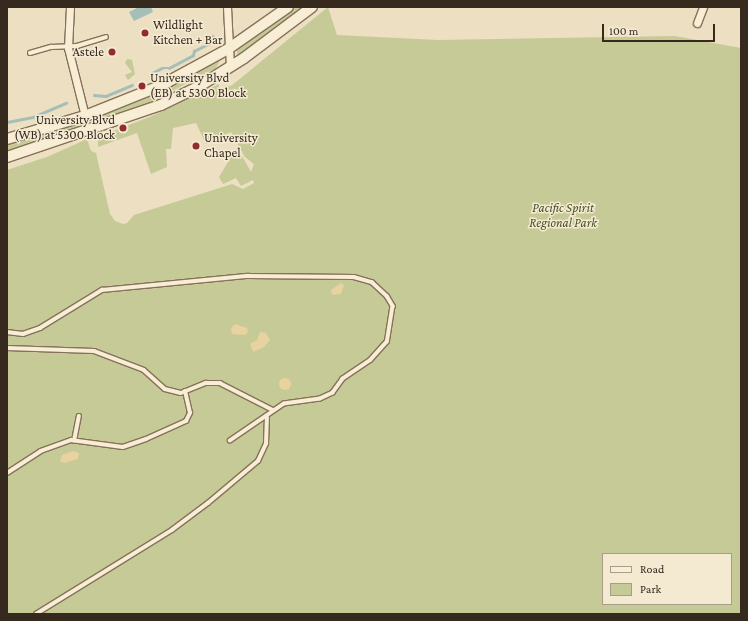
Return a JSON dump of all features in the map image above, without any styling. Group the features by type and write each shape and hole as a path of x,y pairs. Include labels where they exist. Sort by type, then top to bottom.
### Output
{"main road":[{"path":"7,139 85,116 162,84 228,49 288,7"},
{"path":"7,157 161,106 198,87 275,37 312,7"},
{"path":"85,116 89,131"}],"street":[{"path":"70,7 68,48 85,116"},
{"path":"227,7 230,66"},
{"path":"697,23 703,7"}],"lane":[{"path":"30,54 51,47 68,48 106,37"},
{"path":"7,332 23,334 40,328 102,290 248,276 297,275 354,277 372,282 379,287 393,306 387,342 360,368 343,379 333,393 320,399 284,404 273,410 267,418 230,441"},
{"path":"7,348 94,351 144,370 165,388 181,393 206,383 220,383 273,410"},
{"path":"7,473 41,452 74,441 124,447 186,421 190,413 185,392"},
{"path":"74,441 79,416"},
{"path":"36,614 172,530 208,503 258,460 266,444 267,418"}],"green space":[{"path":"292,7 308,7 239,58 237,56 237,49"},
{"name":"Pacific Spirit Regional Park","path":"328,7 337,35 438,40 675,36 741,48 741,614 7,614 7,170 47,157 87,139 91,151 96,153 110,214 115,221 123,224 127,223 134,215 232,184 243,189 254,183 253,180 241,186 236,178 223,184 219,177 237,147 251,172 254,164 245,157 231,132 206,144 196,123 173,128 171,149 166,149 167,167 151,174 137,133 98,147 98,137 152,116 219,84 219,96 225,86 231,86"},
{"path":"221,58 216,68 159,98 110,121 95,121 94,119 136,102"},
{"path":"127,59 132,60 135,74 128,80 125,75 132,72 125,63"},
{"path":"80,121 80,128 7,151 7,142"}],"sand":[{"path":"341,283 344,285 341,294 332,295 331,290"},
{"path":"235,324 247,328 248,332 245,335 232,334 231,328"},
{"path":"260,332 266,333 270,340 264,347 253,352 250,344 257,340"},
{"path":"285,378 289,380 291,384 289,388 285,390 281,388 279,384 281,380"},
{"path":"73,451 79,453 78,459 64,463 60,461 62,455"}],"water":[{"path":"139,7 151,7 153,12 134,21 129,12"}],"waterway":[{"path":"152,73 162,68 169,68 193,55 194,51 208,44 213,36"},
{"path":"94,95 106,96 132,85"},
{"path":"7,122 33,117 66,103"}],"place":[{"name":"Wildlight Kitchen + Bar","path":"145,33"},
{"name":"Astele","path":"112,52"},
{"name":"University Blvd (EB) at 5300 Block","path":"142,86"},
{"name":"University Blvd (WB) at 5300 Block","path":"123,128"},
{"name":"University Chapel","path":"196,146"}]}
